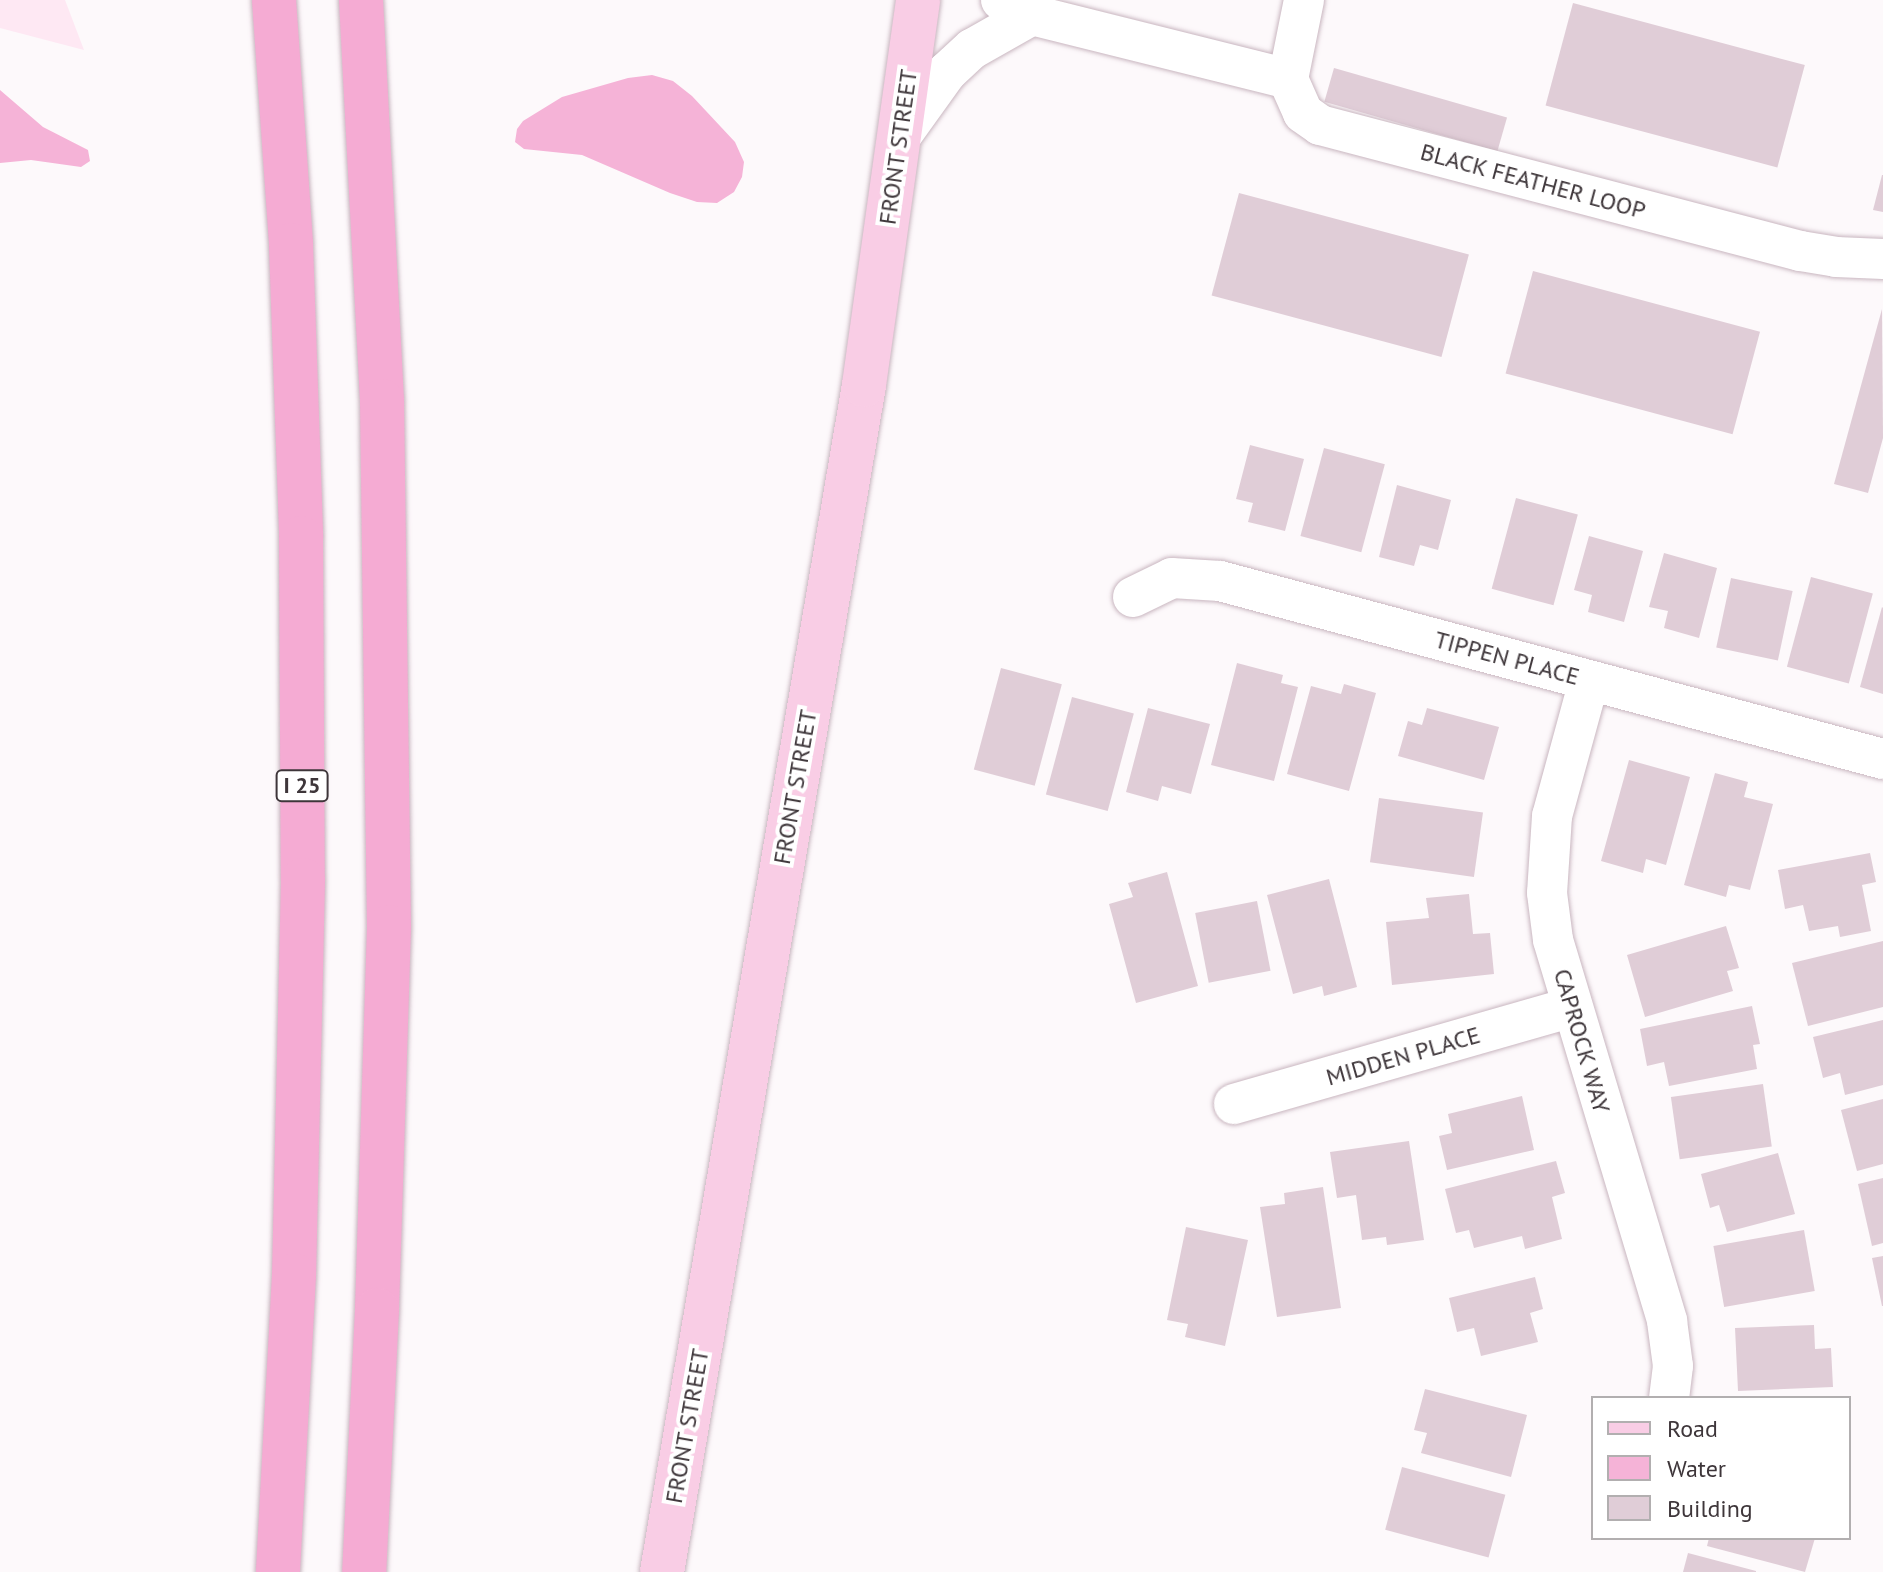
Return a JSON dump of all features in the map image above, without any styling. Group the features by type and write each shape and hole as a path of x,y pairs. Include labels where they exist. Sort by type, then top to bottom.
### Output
{"highway":[{"name":"I 25","path":"274,0 291,245 300,507 303,834 294,1275 278,1572"},
{"path":"361,0 382,401 388,644 389,927 378,1295 364,1572"}],"main road":[{"name":"FRONT STREET","path":"662,1572 864,385 918,0"}],"street":[{"path":"901,136 947,72 1017,8 1288,79 1304,0"},
{"name":"BLACK FEATHER LOOP","path":"1288,79 1303,113 1320,125 1800,251 1836,257 1883,259"},
{"name":"TIPPEN PLACE","path":"1133,597 1172,578 1220,581 1883,759"},
{"name":"CAPROCK WAY","path":"1589,681 1559,786 1549,845 1547,893 1553,940 1667,1321 1673,1366 1669,1396"},
{"name":"MIDDEN PLACE","path":"1234,1104 1572,1007"}],"shaded area":[{"path":"0,0 65,0 84,50 0,28"}],"water":[{"path":"652,75 673,81 692,96 735,142 744,162 742,177 734,192 717,203 697,202 670,193 582,155 524,149 515,142 517,129 523,121 562,97 628,78"},
{"path":"0,90 43,127 88,150 90,161 81,167 31,160 0,163"}],"building":[{"path":"1573,3 1805,65 1777,168 1546,105"},
{"path":"1334,68 1507,118 1497,151 1324,102"},
{"path":"1883,175 1883,212 1873,210"},
{"path":"1239,193 1469,255 1441,357 1212,295"},
{"path":"1533,271 1760,332 1733,434 1506,373"},
{"path":"1882,309 1883,438 1868,493 1834,484"},
{"path":"1250,445 1304,459 1285,531 1248,522 1253,503 1236,499"},
{"path":"1324,448 1385,464 1361,552 1300,536"},
{"path":"1397,485 1451,500 1438,550 1420,545 1414,566 1379,557"},
{"path":"1516,498 1578,515 1553,605 1492,589"},
{"path":"1589,536 1643,551 1624,622 1588,612 1592,595 1574,590"},
{"path":"1664,553 1717,568 1699,638 1664,628 1668,611 1649,607"},
{"path":"1811,577 1873,594 1849,683 1787,667"},
{"path":"1731,578 1793,591 1778,661 1716,647"},
{"path":"1883,608 1883,694 1860,687"},
{"path":"1237,663 1283,675 1281,683 1298,687 1274,781 1211,765"},
{"path":"1001,668 1062,684 1035,786 974,769"},
{"path":"1344,684 1376,693 1349,791 1287,774 1311,686 1341,694"},
{"path":"1072,697 1134,714 1108,811 1046,795"},
{"path":"1148,708 1210,724 1191,794 1162,786 1158,801 1126,792"},
{"path":"1427,708 1499,727 1484,780 1398,756 1408,721 1422,725"},
{"path":"1629,760 1690,777 1666,865 1646,859 1643,873 1601,861"},
{"path":"1715,773 1748,782 1744,797 1773,804 1750,890 1729,885 1726,897 1684,885"},
{"path":"1379,798 1483,813 1474,877 1370,862"},
{"path":"1870,853 1876,882 1862,885 1871,931 1840,937 1838,926 1809,931 1803,905 1785,909 1778,870"},
{"path":"1167,872 1198,986 1136,1003 1109,904 1133,897 1128,883"},
{"path":"1329,879 1357,987 1324,996 1322,986 1293,994 1267,895"},
{"path":"1469,894 1473,934 1490,933 1494,974 1392,985 1386,922 1429,918 1426,898"},
{"path":"1257,901 1271,971 1209,983 1195,913"},
{"path":"1726,926 1739,968 1727,971 1733,991 1645,1017 1627,955"},
{"path":"1883,941 1883,1007 1808,1026 1792,963"},
{"path":"1752,1006 1760,1044 1753,1045 1757,1069 1669,1086 1664,1062 1647,1066 1640,1029"},
{"path":"1883,1020 1883,1085 1845,1095 1840,1073 1823,1078 1813,1037"},
{"path":"1763,1084 1772,1146 1680,1159 1671,1097"},
{"path":"1522,1096 1534,1150 1447,1170 1439,1136 1452,1133 1448,1114"},
{"path":"1883,1099 1883,1164 1857,1171 1841,1110"},
{"path":"1409,1141 1424,1240 1387,1245 1386,1237 1362,1240 1356,1195 1337,1198 1330,1152"},
{"path":"1778,1153 1795,1214 1727,1232 1719,1205 1710,1208 1701,1174"},
{"path":"1556,1161 1565,1193 1552,1197 1562,1239 1525,1249 1522,1236 1474,1248 1469,1230 1456,1233 1445,1189"},
{"path":"1883,1178 1883,1243 1872,1246 1858,1184"},
{"path":"1323,1187 1341,1308 1277,1317 1260,1207 1285,1204 1284,1193"},
{"path":"1186,1227 1248,1240 1225,1346 1185,1337 1188,1324 1167,1320"},
{"path":"1804,1230 1815,1291 1724,1307 1713,1246"},
{"path":"1883,1256 1883,1306 1882,1306 1872,1258"},
{"path":"1535,1277 1543,1309 1530,1313 1538,1342 1481,1356 1474,1328 1457,1332 1449,1298"},
{"path":"1814,1325 1815,1349 1831,1348 1833,1387 1738,1391 1735,1328"},
{"path":"1425,1389 1527,1415 1511,1477 1421,1453 1427,1433 1414,1430"},
{"path":"1402,1467 1505,1495 1489,1557 1385,1530"},
{"path":"1708,1540 1814,1540 1805,1572 1707,1546"},
{"path":"1688,1553 1756,1571 1756,1572 1683,1572"}]}
